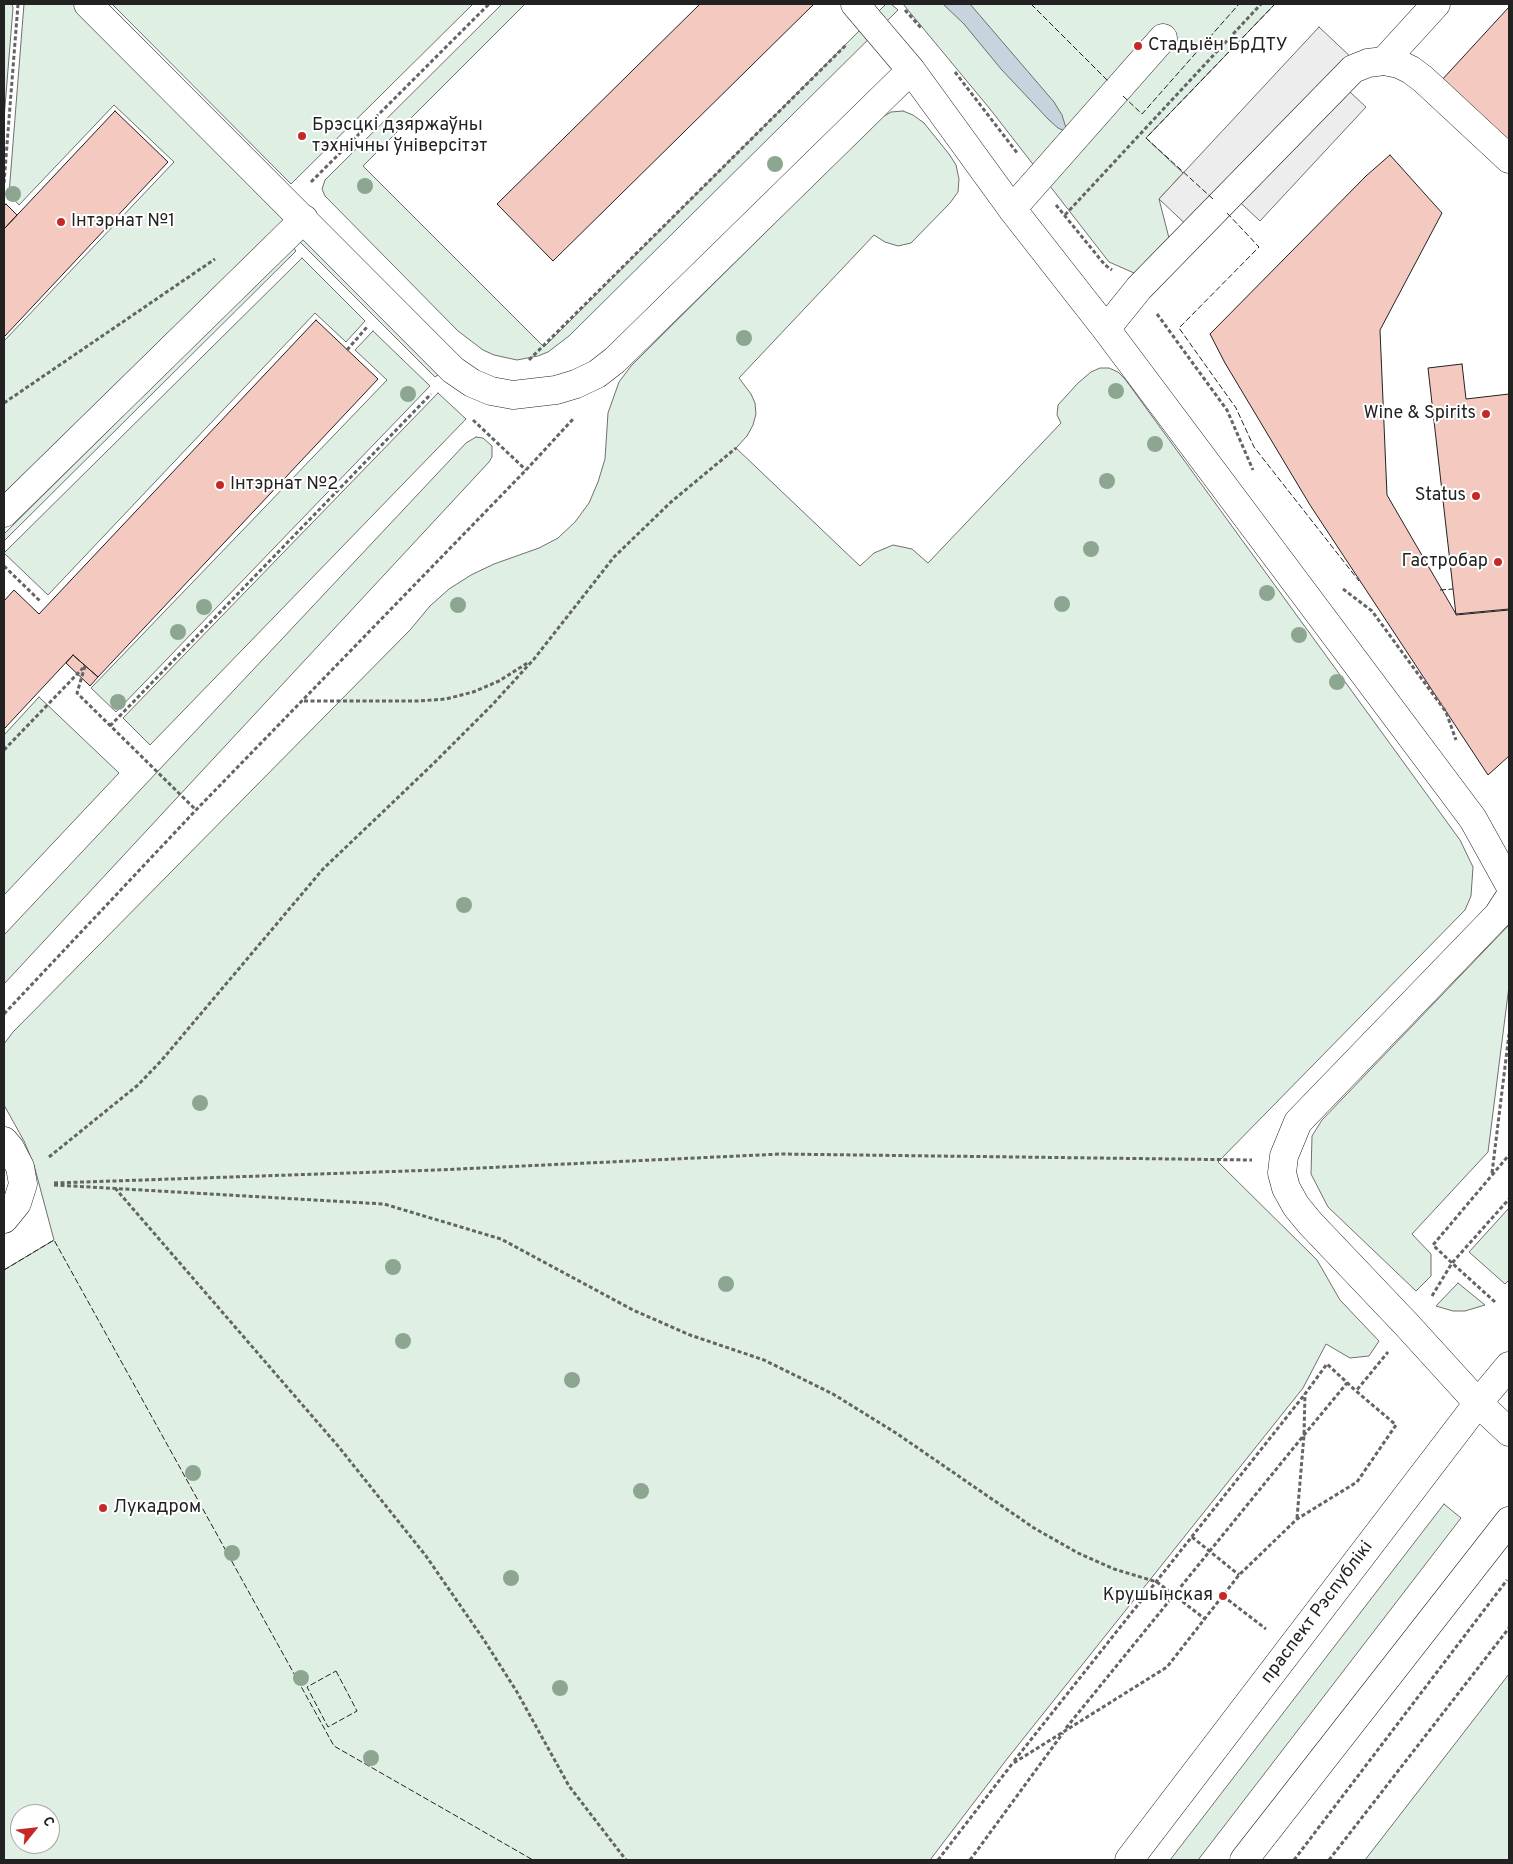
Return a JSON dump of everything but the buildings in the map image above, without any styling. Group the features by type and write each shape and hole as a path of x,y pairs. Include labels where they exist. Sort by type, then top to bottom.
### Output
{"main road":[{"path":"88,4 453,370 472,383 492,391 513,395 556,390 576,384 597,374 622,353 910,70"},
{"path":"1384,61 1436,4"},
{"path":"862,13 910,70 1012,209 1106,330 1473,819 1509,884"},
{"path":"1012,209 1163,38"},
{"path":"1106,330 1139,288 1343,78 1353,69 1368,62 1384,61 1399,64 1423,79 1509,159"},
{"path":"4,513 304,219"},
{"path":"1509,898 1498,914 1298,1122 1288,1141 1282,1173 1286,1188 1296,1206 1310,1223 1408,1325 1478,1403 1509,1432"},
{"path":"4,1141 20,1167 23,1184 17,1203 4,1219"},
{"name":"праспект Рэспублікі","path":"1129,1860 1478,1403 1509,1366"},
{"path":"1244,1860 1509,1522"}],"path":[{"path":"4,183 18,4"},
{"path":"306,186 489,4"},
{"path":"1065,216 1261,4"},
{"path":"522,366 862,13"},
{"path":"4,403 223,254"},
{"path":"347,350 373,321"},
{"path":"4,1014 196,810 304,701 572,421 584,404 597,374"},
{"path":"110,726 431,393"},
{"path":"469,416 526,470"},
{"path":"23,1184 52,1154 138,1085 161,1061 324,869 493,704 534,659 614,557 671,502 736,448"},
{"path":"4,566 40,601"},
{"path":"1351,595 1372,611 1446,712 1458,745"},
{"path":"304,701 419,701 446,699 499,681 534,659"},
{"path":"4,750 85,666 77,692 196,810"},
{"path":"1492,1174 1509,1034"},
{"path":"23,1184 437,1170 781,1154 1283,1161"},
{"path":"1495,1302 1433,1245 1509,1155"},
{"path":"23,1184 384,1204 501,1239 568,1273 633,1310 690,1335 764,1360 833,1394 896,1432 1034,1528 1078,1553 1114,1569 1157,1582 1205,1619"},
{"path":"115,1188 338,1446 426,1556 484,1640 569,1786 626,1860"},
{"path":"1432,1296 1452,1262 1509,1199"},
{"path":"1356,1391 1390,1349"},
{"path":"938,1860 1012,1764 1305,1394 1327,1364 1396,1425 1357,1482 1297,1519 1239,1575 1167,1667 1012,1764"},
{"path":"970,1860 1064,1732 1347,1383"},
{"path":"1297,1519 1304,1435 1305,1394"},
{"path":"1192,1537 1239,1575"},
{"path":"1294,1860 1509,1576"},
{"path":"1223,1596 1292,1647"},
{"path":"1329,1860 1509,1628"}],"green space":[{"path":"4,4 12,4 13,8 4,119"},
{"path":"24,4 77,4 294,218 4,501 4,341 174,162 114,105 19,205 9,194"},
{"name":"Брэсцкі дзяржаўны тэхнічны ўніверсітэт","path":"112,4 473,4 291,184"},
{"path":"502,4 525,4 363,166 544,347 886,4 891,4 898,10 569,336 548,352 517,360 494,355 483,350 458,331 325,196 322,189 325,180"},
{"path":"903,4 1275,4 1146,138 1183,173 1159,199 1169,238 1156,261 1134,273 1109,262 990,109"},
{"path":"903,111 924,123 956,165 959,179 958,192 950,203 911,243 898,246 885,242 874,235 739,378 751,394 755,403 756,414 747,436 736,448 860,566 874,553 893,545 912,549 928,563 1061,423 1057,415 1058,405 1078,383 1091,372 1100,368 1109,368 1118,372 1125,379 1460,840 1473,867 1471,896 1465,910 1218,1162 1317,1260 1340,1300 1379,1341 1369,1356 1350,1358 1326,1344 1303,1388 1007,1759 930,1860 4,1860 4,1270 54,1240 34,1165 24,1141 4,1105 4,1044 13,1032 410,630 430,606 449,589 471,575 494,564 539,548 558,538 575,522 589,503 598,482 605,459 608,413 619,382 631,366 879,119 891,112"},
{"path":"303,237 439,374 435,377 299,241"},
{"path":"293,247 296,251 4,541 4,534"},
{"path":"302,258 365,321 346,342 315,313 48,595 4,553"},
{"path":"373,331 430,386 116,712 91,688 387,380 355,350"},
{"path":"438,393 466,419 150,745 123,718"},
{"path":"476,437 483,438 492,446 492,457 489,462 4,984 4,935 466,443"},
{"path":"39,697 119,773 4,895 4,735"},
{"path":"1509,925 1509,986 1488,1152 1412,1234 1431,1254 1431,1276 1416,1291 1328,1207 1311,1174 1312,1136 1322,1120"},
{"path":"1509,1208 1509,1280 1505,1284 1469,1252"},
{"path":"1458,1283 1485,1305 1465,1311 1453,1311 1436,1306"},
{"path":"1444,1504 1461,1518 1198,1860 1170,1860"},
{"path":"1509,1674 1509,1860 1365,1860"}],"shaded area":[{"path":"943,4 970,4 1054,102 1062,115 1066,128 1065,131 1049,120 1001,69 964,24"},
{"path":"1319,27 1353,59 1335,78 1366,107 1260,221 1229,192 1193,231 1159,199"}],"fence":[{"path":"1031,4 1109,82"},
{"path":"1123,96 1142,114 1239,4"},
{"path":"1213,199 1146,138 1275,4"},
{"path":"1227,213 1259,247 1179,328 1236,408 1254,447 1359,581"},
{"path":"1440,590 1453,589"},
{"path":"4,1270 54,1240 334,1746 533,1860"},
{"path":"336,1671 357,1711 328,1727 307,1687 336,1671"}],"place":[{"name":"Стадыён БрДТУ","path":"1138,46"},
{"name":"Брэсцкі дзяржаўны тэхнічны ўніверсітэт","path":"302,136"},
{"name":"Інтэрнат №1","path":"61,222"},
{"name":"Wine & Spirits","path":"1486,414"},
{"name":"Інтэрнат №2","path":"220,485"},
{"name":"Status","path":"1476,496"},
{"name":"Гастробар","path":"1498,562"},
{"name":"Лукадром","path":"103,1508"},
{"name":"Крушынская","path":"1223,1596"}]}
